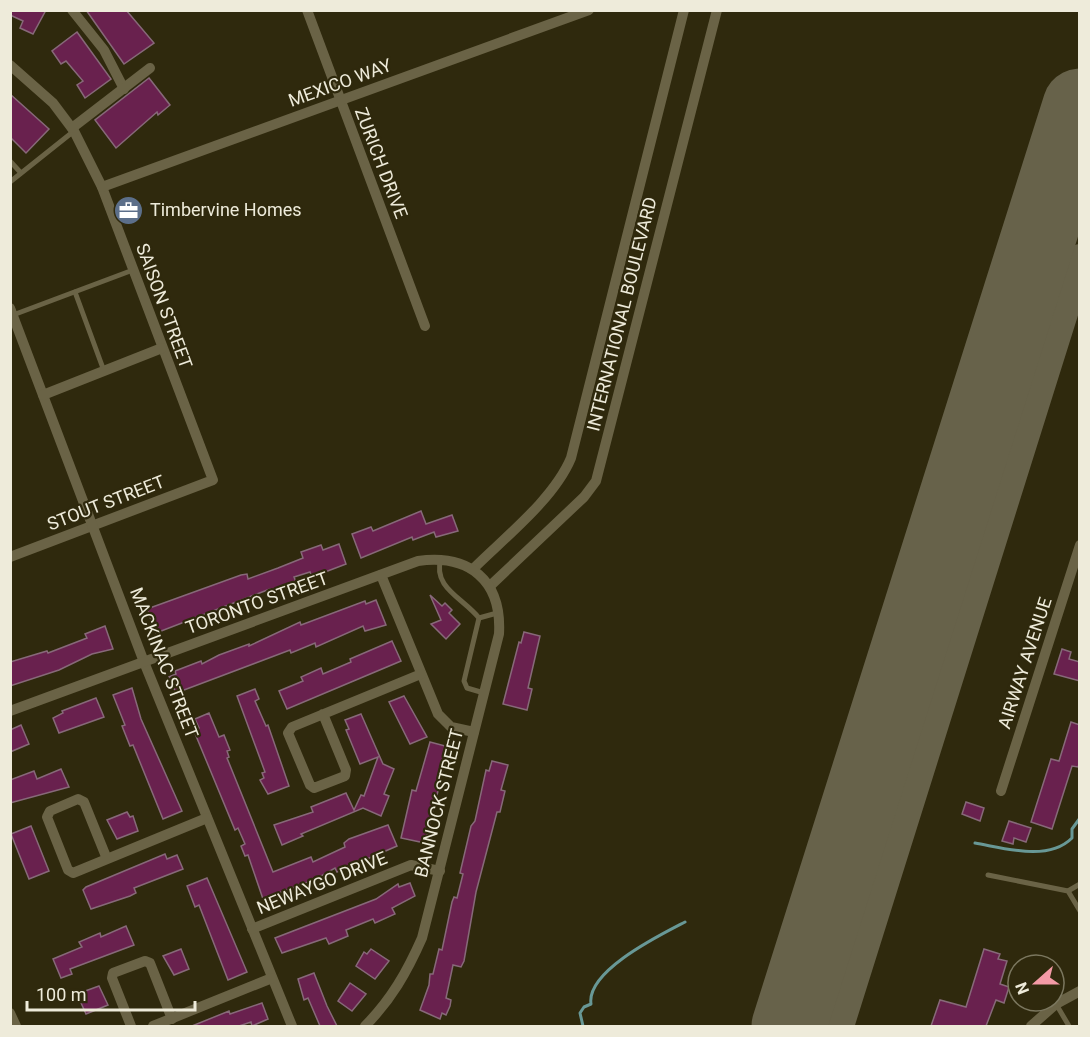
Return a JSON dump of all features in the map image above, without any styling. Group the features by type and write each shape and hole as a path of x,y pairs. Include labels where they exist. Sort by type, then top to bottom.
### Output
{"street":[{"path":"72,10 105,50 124,89"},
{"name":"ZURICH DRIVE","path":"307,10 425,326"},
{"name":"MEXICO WAY","path":"102,187 589,10"},
{"name":"INTERNATIONAL BOULEVARD","path":"476,573 566,470 571,458 684,10"},
{"name":"INTERNATIONAL BOULEVARD","path":"490,586 588,492 596,481 717,10"},
{"name":"SAISON STREET","path":"10,65 53,103 73,129 102,187 213,480"},
{"path":"73,129 150,68"},
{"name":"MACKINAC STREET","path":"12,312 144,662 291,1026"},
{"path":"43,395 162,348"},
{"name":"STOUT STREET","path":"10,557 213,480"},
{"name":"AIRWAY AVENUE","path":"1001,791 1080,545"},
{"name":"TORONTO STREET","path":"10,711 418,561 441,559 463,564 476,573"},
{"name":"BANNOCK STREET","path":"365,1026 385,1006 406,974 422,938 499,633 500,612 490,586 476,573"},
{"path":"381,575 421,674 443,721 451,727 474,732"},
{"path":"323,714 346,770 345,776 314,788 310,785 288,733 292,727 323,714 421,674"},
{"path":"107,859 84,802 78,799 50,811 47,817 68,870 73,873 207,818"},
{"name":"NEWAYGO DRIVE","path":"252,929 411,865 440,871"},
{"path":"131,1026 112,978 113,973 145,961 150,963 172,1019"},
{"path":"153,1026 272,978"},
{"path":"1066,999 1080,991"},
{"path":"10,1013 16,1026"},
{"path":"1031,1026 1046,1013"}],"lane":[{"path":"10,182 73,129"},
{"path":"10,161 21,173"},
{"path":"12,312 134,270"},
{"path":"75,292 104,371"},
{"path":"441,559 438,570 441,581 479,618"},
{"path":"479,618 500,612"},
{"path":"479,618 464,681 467,688 484,693"},
{"path":"988,875 1068,891 1080,884"},
{"path":"1068,891 1080,911"},
{"path":"1061,1013 1069,1026"}],"building":[{"path":"10,10 46,10 33,34 20,28 23,21 10,15"},
{"path":"86,10 126,10 154,43 124,64"},
{"path":"77,32 111,79 85,98 77,85 83,81 66,61 61,64 52,51"},
{"path":"149,78 170,105 158,115 157,112 116,148 95,120"},
{"path":"10,94 49,129 26,153 10,137"},
{"path":"421,511 426,524 452,515 458,531 436,537 434,532 413,540 412,537 361,558 352,534 371,527 373,531"},
{"path":"339,544 346,564 312,577 310,572 294,577 296,582 292,584 271,592 270,589 156,633 147,609 241,575 247,574 248,579 278,568 303,558 301,552 321,545 323,550"},
{"path":"430,595 442,606 445,603 452,610 449,613 460,624 446,639 431,624 441,620"},
{"path":"376,600 386,625 365,631 363,626 316,647 315,643 291,653 290,650 176,693 169,677 176,674 175,671 201,661 202,664 219,655 249,644 249,646 300,622 301,625 365,601 366,604"},
{"path":"105,626 113,649 92,654 59,670 10,686 10,662 47,651 48,653 87,638 85,634"},
{"path":"524,632 540,636 528,688 532,689 527,710 503,704 519,642 521,643"},
{"path":"392,641 401,661 287,709 279,691 303,681 301,677 321,668 323,674 351,662 350,659"},
{"path":"1062,649 1071,652 1069,659 1080,662 1080,681 1054,674"},
{"path":"132,688 141,719 182,811 163,819 133,745 130,746 122,726 125,725 113,695"},
{"path":"255,689 259,699 255,701 266,726 268,725 289,786 268,794 260,780 264,778 262,773 265,772 237,696"},
{"path":"404,696 427,737 410,744 389,702"},
{"path":"96,698 104,717 59,733 53,718 63,713 62,711"},
{"path":"209,713 219,737 224,735 230,750 227,751 229,757 227,758 273,872 311,857 313,862 345,847 344,843 349,839 388,825 397,846 337,872 335,868 316,879 263,899 248,855 245,856 241,846 245,844 238,828 235,830 194,731 199,728 195,719"},
{"path":"361,714 383,764 394,769 384,794 389,796 381,816 363,808 301,834 303,836 282,845 274,825 313,812 311,807 346,793 354,810 361,795 364,796 378,757 360,764 346,730 349,729 345,720"},
{"path":"1071,722 1080,725 1080,762 1078,767 1072,766 1052,829 1031,822 1051,759 1059,761"},
{"path":"21,725 29,744 10,752 10,730"},
{"path":"430,742 449,747 425,843 401,838 412,790 416,791"},
{"path":"492,761 508,765 501,790 505,791 500,812 497,812 476,892 464,961 461,967 453,965 446,998 451,1000 450,1006 446,1015 442,1013 440,1019 420,1010 439,949 442,950 452,902 454,897 457,898 463,874 460,873 471,826 475,821 486,770 489,771"},
{"path":"61,769 69,787 10,803 10,780 34,771 37,779"},
{"path":"966,802 984,808 980,821 962,814"},
{"path":"127,812 130,817 133,816 138,831 117,839 107,820"},
{"path":"1009,821 1031,828 1026,842 1014,838 1013,844 1002,841"},
{"path":"31,826 49,871 29,879 11,834"},
{"path":"165,854 167,859 177,855 183,869 134,888 136,893 130,896 91,909 83,890 86,887"},
{"path":"207,878 247,972 228,980 199,905 195,907 187,886"},
{"path":"410,883 415,896 392,908 395,914 375,923 373,919 346,930 348,936 329,944 326,938 282,953 275,938 376,899 398,884 399,887"},
{"path":"126,926 134,945 70,969 72,974 61,978 53,959 82,947 79,942 100,933 101,937"},
{"path":"181,949 189,969 174,975 163,956"},
{"path":"371,949 389,961 375,979 356,966 364,952 367,954"},
{"path":"984,949 1000,954 998,959 1006,961 1000,984 1006,986 1006,997 1004,1003 996,1000 986,1026 931,1026 940,1000 966,1007"},
{"path":"314,973 337,1026 320,1026 308,998 304,1000 298,979"},
{"path":"350,983 366,994 352,1011 338,1001"},
{"path":"99,986 108,1005 86,1014 77,994"},
{"path":"262,1003 268,1019 252,1026 251,1022 239,1026 192,1026 229,1011 230,1014"}],"waterway":[{"path":"975,843 1012,850 1051,850 1072,838 1072,829 1080,818"},
{"path":"583,1026 580,1013 584,1007 591,1004 593,992 600,979 612,967 643,945 685,922"}],"taxiway":[{"path":"839,1026 1080,259"}],"runway":[{"path":"789,1026 1080,106"}],"place":[{"name":"Timbervine Homes","path":"129,210"}]}
